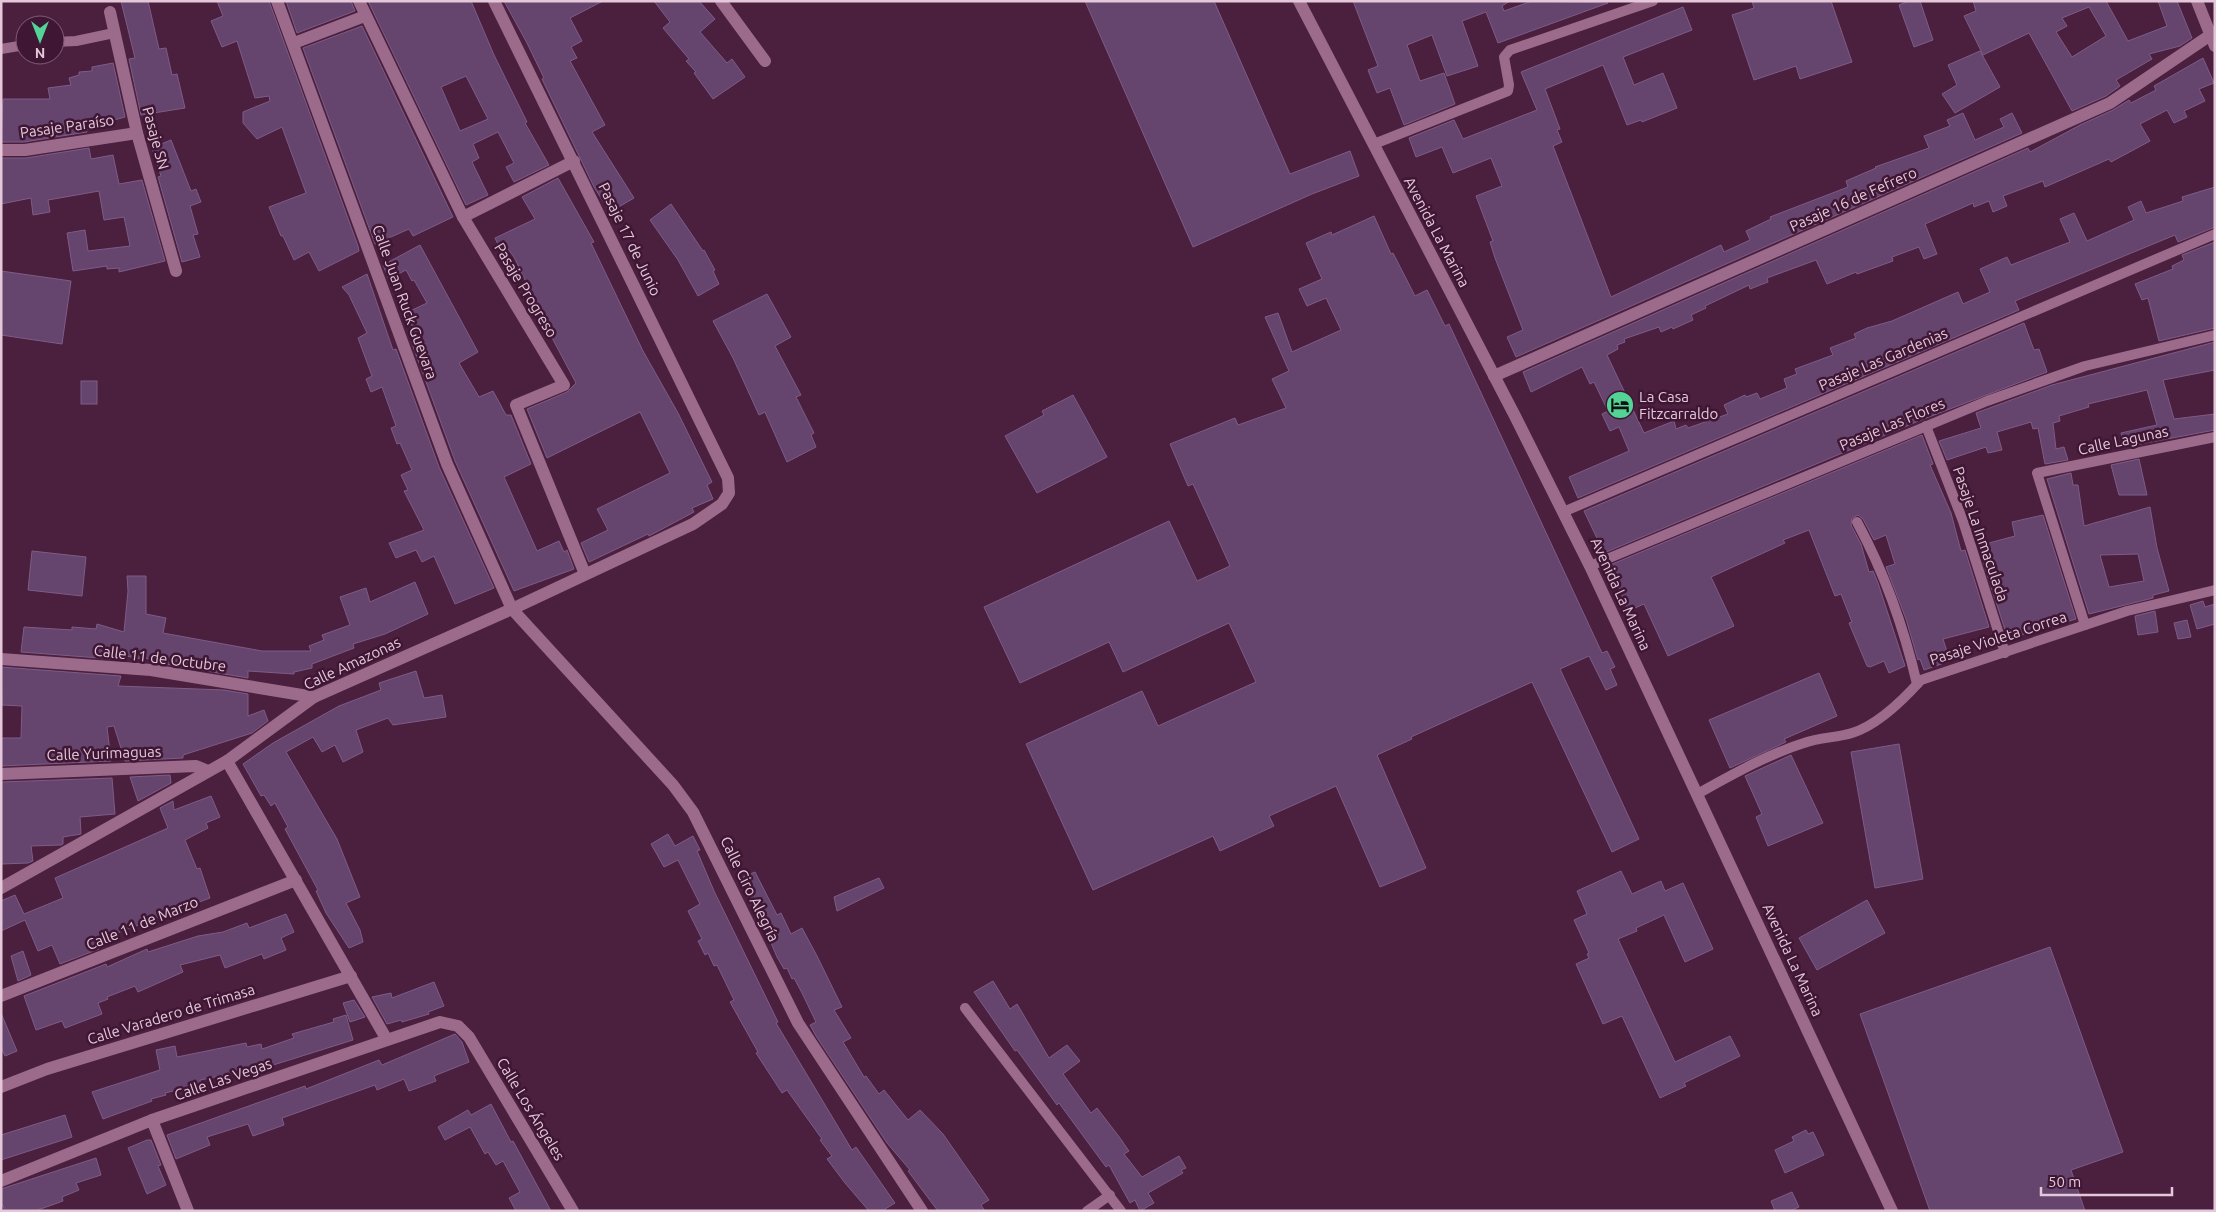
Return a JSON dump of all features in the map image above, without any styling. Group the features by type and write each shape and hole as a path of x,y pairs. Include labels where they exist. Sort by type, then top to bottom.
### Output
{"street":[{"name":"Calle Juan Ruck Guevara","path":"277,1 447,464 512,609"},
{"name":"Pasaje Progreso","path":"359,1 463,217 564,385 516,405 585,574"},
{"name":"Pasaje 17 de Junio","path":"494,1 728,478 729,493"},
{"path":"721,1 765,61"},
{"name":"Avenida La Marina","path":"1299,1 1494,376 1590,566 1892,1211"},
{"path":"2198,1 2213,38"},
{"name":"Pasaje SN","path":"110,12 137,133 176,271"},
{"path":"294,43 365,16"},
{"name":"Pasaje 16 de Fefrero","path":"1494,376 2110,102 2213,38"},
{"name":"Pasaje Paraíso","path":"1,150 25,150 137,133"},
{"path":"463,217 574,161"},
{"name":"Calle Amazonas","path":"1,888 227,761 314,697 512,609 693,524 722,504 729,493"},
{"name":"Calle Ciro Alegría","path":"512,609 673,785 693,812 798,1023 922,1211"},
{"name":"Calle 11 de Octubre","path":"1,660 151,670 314,697"},
{"path":"227,761 387,1040"},
{"name":"Calle Yurimaguas","path":"1,774 196,766 208,770"},
{"name":"Calle 11 de Marzo","path":"1,996 296,880"},
{"name":"Calle Varadero de Trimasa","path":"1,1087 47,1068 351,976"},
{"name":"Calle Las Vegas","path":"1,1181 152,1120 440,1022 458,1026"},
{"name":"Calle Los Ángeles","path":"458,1026 469,1037 573,1211"},
{"path":"152,1120 188,1211"}],"lane":[{"path":"1374,144 1508,91 1509,85 1504,56 1510,50 1653,1"},
{"path":"65,42 76,42 114,33"},
{"path":"1,48 15,46"},
{"name":"Pasaje Las Gardenias","path":"1563,512 2215,234"},
{"name":"Pasaje Las Flores","path":"1590,566 1987,401 2084,366 2215,334"},
{"name":"Pasaje La Inmaculada","path":"1926,426 1963,521 2005,653"},
{"name":"Calle Lagunas","path":"2085,625 2037,473 2215,437"},
{"path":"1857,522 1875,555 1909,650 1917,684"},
{"name":"Pasaje Violeta Correa","path":"1697,794 1803,743 1855,732 1885,714 1905,698 1921,680 2127,611 2215,590"},
{"path":"965,1008 1121,1211"},
{"path":"1086,1211 1110,1195"}],"building":[{"path":"121,1 148,1 159,49 166,48 172,75 177,74 185,108 141,115 129,59 135,58"},
{"path":"217,1 269,1 359,251 319,271 309,252 294,260 283,236 281,236 269,207 306,193 282,127 257,139 243,123 243,112 270,101 269,96 255,98 237,41 222,47 211,21 223,16"},
{"path":"286,1 351,1 355,11 297,33"},
{"path":"368,1 471,1 494,55 527,122 525,123 549,165 514,182 506,167 514,163 498,132 473,144 479,158 472,162 488,195 466,205","holes":["466,76 488,119 460,131 441,87"]},
{"path":"504,1 603,1 570,18 582,41 571,47 577,58 570,61 605,125 592,132 634,198 610,212 594,187 542,79 544,78"},
{"path":"654,1 699,1 715,19 700,32 727,63 732,59 745,77 713,99 694,73 696,72 686,61 689,59 663,28 670,22"},
{"path":"1085,1 1214,1 1290,174 1350,151 1359,176 1312,194 1193,247"},
{"path":"1353,1 1510,1 1502,6 1504,11 1532,1 1608,3 1498,43 1486,12 1462,21 1478,66 1447,76 1432,35 1407,45 1420,81 1444,73 1455,104 1404,125 1390,88 1377,93 1368,70 1378,66"},
{"path":"1752,1 1831,1 1852,62 1800,79 1796,66 1754,80 1732,15 1754,8"},
{"path":"1909,1 1920,1 1933,40 1914,47 1899,5"},
{"path":"1973,1 2106,1 2128,41 2167,26 2158,1 2177,1 2192,38 2180,46 2149,54 2152,59 2116,80 2120,86 2106,96 2072,111 2029,33 1983,55 1964,16 1976,11","holes":["2089,7 2106,36 2072,57 2056,32 2067,26 2062,18"]},
{"path":"1683,7 1692,30 1623,57 1634,85 1663,73 1677,108 1642,122 1641,120 1627,125 1603,65 1545,89 1560,129 1557,130 1562,142 1553,146 1611,297 1721,245 1724,252 1750,240 1746,231 1771,219 1770,217 1848,187 1846,181 1875,167 1929,148 1924,136 1950,126 1947,120 1963,113 1975,140 2004,127 2000,119 2012,113 2022,133 1516,357 1507,337 1523,330 1495,258 1490,242 1493,241 1476,196 1502,186 1491,158 1453,173 1442,147 1416,157 1409,138 1454,120 1463,139 1537,110 1521,72"},
{"path":"362,26 453,217 413,236 409,229 375,244 303,48"},
{"path":"1980,51 2000,87 1955,113 1942,94 1957,85 1948,65"},
{"path":"2203,58 2214,83 2199,89 2205,101 2184,111 2187,117 2174,123 2167,110 2140,124 2150,141 2111,162 2109,159 2045,187 2043,181 2003,196 2007,206 1993,212 1989,201 1974,207 1973,203 1925,224 1937,254 1924,259 1919,247 1892,257 1893,261 1857,274 1856,272 1827,284 1816,260 1767,278 1768,282 1750,289 1749,285 1705,306 1706,308 1691,315 1693,320 1673,329 1672,327 1661,332 1659,327 1624,339 1625,342 1617,345 1618,349 1607,355 1644,433 1674,421 1676,429 1686,425 1688,428 1728,414 1724,405 1745,395 1746,397 1757,393 1760,399 1787,388 1784,379 1797,374 1795,369 1833,355 1830,348 1856,338 1854,334 1867,328 1892,321 1958,292 1963,304 1990,292 1980,269 2007,257 2011,265 2070,242 2060,219 2074,213 2087,241 2134,220 2128,207 2141,201 2146,213 2183,201 2182,197 2215,187 2215,227 2178,242 2175,235 2015,301 2019,310 1578,498 1569,477 1629,451 1619,427 1610,431 1602,414 1608,411 1594,382 1590,384 1582,367 1531,392 1523,372 2028,148 2030,152 2129,100 2131,103 2156,90 2154,86"},
{"path":"113,63 125,117 100,124 101,127 86,130 87,132 24,142 1,142 3,99 50,99 48,88 71,85 69,78 79,75 79,72 92,71 92,67"},
{"path":"171,140 191,191 196,189 201,202 190,206 198,234 193,235 200,257 182,262 158,177 161,176 152,148"},
{"path":"89,148 91,159 113,155 119,184 142,180 165,261 119,272 119,268 107,269 107,266 73,271 67,233 85,230 88,251 130,246 124,217 104,220 99,191 48,200 50,212 33,215 31,198 1,204 1,158 26,158"},
{"path":"558,178 594,242 591,243 643,351 678,413 712,482 707,485 713,499 692,508 694,512 649,536 648,534 589,562 581,543 608,530 597,509 670,473 640,412 547,458 527,409 567,392 576,383 525,287 528,286 514,257 507,248 501,251 495,238 535,219 522,197"},
{"path":"671,204 704,250 715,270 713,271 719,284 698,296 678,260 650,220"},
{"path":"1374,216 1391,254 1393,253 1415,296 1427,290 1445,326 1449,324 1602,653 1607,651 1615,667 1610,669 1617,685 1606,690 1589,656 1560,669 1639,839 1612,852 1532,682 1411,737 1412,739 1377,755 1426,868 1380,887 1336,786 1269,816 1274,826 1220,851 1213,836 1093,890 1026,744 1142,691 1158,726 1256,682 1229,623 1123,672 1109,642 1020,683 984,607 1169,521 1197,581 1230,566 1193,484 1188,486 1170,444 1235,418 1238,425 1286,408 1272,379 1289,371 1265,317 1278,313 1292,352 1341,330 1326,298 1307,306 1299,289 1322,279 1306,243 1331,232 1332,235"},
{"path":"2215,242 2215,328 2159,341 2148,298 2142,300 2135,284 2173,269 2172,266 2184,260 2182,255"},
{"path":"420,245 478,352 459,363 479,397 493,391 506,415 511,415 531,464 504,477 537,551 559,541 564,552 567,550 574,569 514,591 455,461 411,341 418,338 406,313 427,303 406,270 389,279 383,265"},
{"path":"1,271 71,281 62,344 1,335"},
{"path":"367,274 393,350 396,349 439,467 494,588 455,604 434,556 422,562 416,550 396,558 389,543 424,530 404,491 408,490 401,475 412,470 400,443 397,444 391,428 396,426 382,387 371,392 366,379 372,376 358,338 367,333 349,295 342,287"},
{"path":"767,294 791,337 775,346 801,395 796,397 814,433 811,435 816,447 787,462 765,412 759,415 733,358 713,321"},
{"path":"2024,323 2034,350 2039,349 2047,372 1921,420 1604,553 1584,511"},
{"path":"2215,342 2215,370 2163,380 2174,419 2215,414 2215,430 2124,447 2121,433 2157,425 2147,390 2088,404 2089,407 2059,416 2060,421 2053,423 2056,449 2064,447 2068,460 2045,464 2038,428 2033,429 2031,422 1997,432 2002,450 1988,453 1986,447 1947,460 1939,441 1981,428 1976,413 2052,385"},
{"path":"81,381 97,381 97,404 81,404"},
{"path":"1073,395 1107,457 1037,493 1005,436 1044,415 1042,411"},
{"path":"1922,435 1933,464 1930,465 1951,513 1961,551 1965,550 1989,627 1943,639 1950,661 1924,670 1920,659 1918,660 1906,619 1886,567 1895,564 1886,535 1874,540 1863,519 1858,515 1852,518 1851,525 1861,544 1869,572 1873,571 1878,583 1905,666 1889,673 1884,661 1870,667 1867,666 1849,623 1852,622 1841,594 1835,596 1809,530 1783,540 1785,543 1711,577 1734,626 1668,656 1644,604 1628,611 1610,565"},
{"path":"2139,459 2147,495 2119,495 2111,465"},
{"path":"2071,473 2073,485 2078,485 2084,526 2150,507 2157,548 2169,591 2153,595 2153,598 2089,614 2047,479","holes":["2138,554 2144,581 2109,587 2100,555"]},
{"path":"2043,515 2076,619 2008,639 1978,546 2015,536 2012,522"},
{"path":"32,551 86,557 82,596 28,590"},
{"path":"127,576 146,576 146,614 166,618 163,633 262,651 311,651 309,646 324,640 322,635 350,625 340,597 366,588 370,602 415,582 428,614 385,634 353,644 354,648 312,664 312,668 294,672 294,674 248,671 248,678 165,664 142,657 141,659 126,656 125,660 21,652 24,627 72,630 72,627 96,629 97,624 124,632 128,591"},
{"path":"2203,601 2205,607 2215,604 2215,624 2197,629 2190,605"},
{"path":"2155,611 2158,632 2138,635 2135,616"},
{"path":"2187,620 2191,637 2178,639 2174,623"},
{"path":"1,667 121,676 118,686 224,690 248,694 248,716 264,710 268,721 252,733 183,755 183,758 125,761 114,726 107,727 111,761 1,766 1,738 21,738 22,706 2,705"},
{"path":"416,671 424,698 442,695 446,717 393,725 388,718 356,730 363,752 343,762 335,745 322,752 313,737 286,752 337,839 360,897 346,903 360,930 363,942 349,948 326,913 316,891 318,890 285,829 288,827 275,803 271,806 264,795 261,796 243,764 273,743 339,706 381,690 379,683"},
{"path":"1819,673 1837,716 1784,739 1786,742 1730,768 1709,720"},
{"path":"1899,744 1923,879 1875,888 1851,752"},
{"path":"1791,755 1823,823 1768,846 1756,817 1762,814 1745,776"},
{"path":"170,775 171,783 138,801 130,777"},
{"path":"112,778 115,814 80,817 81,834 63,837 63,844 61,845 31,846 33,861 28,863 1,864 1,782"},
{"path":"211,796 220,817 206,823 208,828 185,840 197,869 200,868 210,898 96,941 99,949 60,964 52,945 38,951 25,920 1,931 1,901 15,895 24,914 63,898 55,878 168,828 160,808 173,801 174,810"},
{"path":"668,834 675,846 693,836 700,850 697,851 714,891 778,1022 776,1023 852,1150 856,1147 895,1203 882,1211 869,1211 845,1183 827,1159 832,1156 820,1140 822,1139 787,1090 782,1093 756,1053 758,1052 730,1002 734,1000 717,965 714,966 708,953 705,955 698,941 702,939 688,911 700,904 678,860 664,867 651,844"},
{"path":"1621,871 1632,894 1661,881 1665,891 1683,883 1713,949 1685,962 1664,915 1636,928 1637,931 1618,939 1675,1062 1730,1036 1740,1056 1684,1083 1686,1086 1660,1098 1622,1016 1603,1024 1576,964 1589,958 1587,954 1589,953 1574,920 1587,914 1577,891"},
{"path":"755,872 777,915 781,913 791,934 802,928 817,956 842,1007 834,1010 851,1038 843,1042 864,1077 866,1076 879,1094 884,1090 908,1120 920,1110 943,1134 989,1200 981,1205 985,1211 938,1211 908,1171 910,1170 887,1143 810,1025 816,1022 794,978 792,979 787,968 784,969 777,957 743,877"},
{"path":"879,878 884,888 837,911 834,897"},
{"path":"1867,900 1885,933 1817,970 1799,938"},
{"path":"286,914 294,932 281,938 286,950 264,959 262,954 225,968 220,955 180,965 183,972 138,992 135,986 107,997 108,999 98,1003 102,1014 65,1028 62,1021 36,1030 24,996 106,964 107,967 147,949 148,952 198,936 223,932 247,923 249,928"},
{"path":"2050,947 2123,1152 2071,1170 2085,1211 1930,1211 1860,1014"},
{"path":"23,951 31,975 18,981 11,956"},
{"path":"993,981 1010,1009 1017,1004 1049,1058 1067,1045 1080,1061 1063,1074 1091,1113 1097,1108 1129,1151 1124,1154 1142,1177 1179,1156 1186,1168 1181,1170 1183,1173 1148,1193 1154,1203 1140,1211 1135,1200 1130,1203 1109,1165 1106,1167 1059,1103 1057,1105 1017,1050 1015,1051 974,992"},
{"path":"434,982 444,1006 428,1012 429,1014 402,1022 401,1020 387,1024 372,997 391,993 392,998"},
{"path":"354,1000 365,1017 350,1022 343,1003"},
{"path":"1,1013 17,1051 5,1056 1,1047"},
{"path":"346,1015 353,1040 270,1066 200,1080 201,1084 165,1093 166,1095 151,1099 152,1101 103,1119 92,1092 160,1070 156,1050 175,1046 177,1057 246,1043 247,1047 261,1044 262,1049 294,1038 292,1034 334,1022 333,1019"},
{"path":"455,1034 462,1042 469,1062 434,1076 436,1081 409,1091 404,1079 377,1090 375,1085 282,1118 284,1125 253,1136 248,1124 207,1137 210,1145 176,1159 167,1135 305,1086 306,1089 379,1060 382,1065"},
{"path":"491,1104 551,1211 516,1211 509,1198 520,1192 503,1161 496,1165 488,1152 485,1154 470,1127 445,1140 438,1127 468,1110 471,1115"},
{"path":"65,1115 72,1137 1,1160 1,1135"},
{"path":"1806,1130 1808,1134 1813,1132 1824,1155 1785,1173 1775,1150 1794,1141 1792,1137"},
{"path":"151,1140 161,1165 158,1166 166,1185 147,1194 128,1148"},
{"path":"96,1158 101,1175 76,1183 79,1190 62,1197 63,1201 35,1211 5,1211 1,1202 1,1189"},
{"path":"1792,1192 1799,1207 1790,1211 1775,1211 1771,1201"}],"place":[{"name":"La Casa Fitzcarraldo","path":"1620,405"}]}
